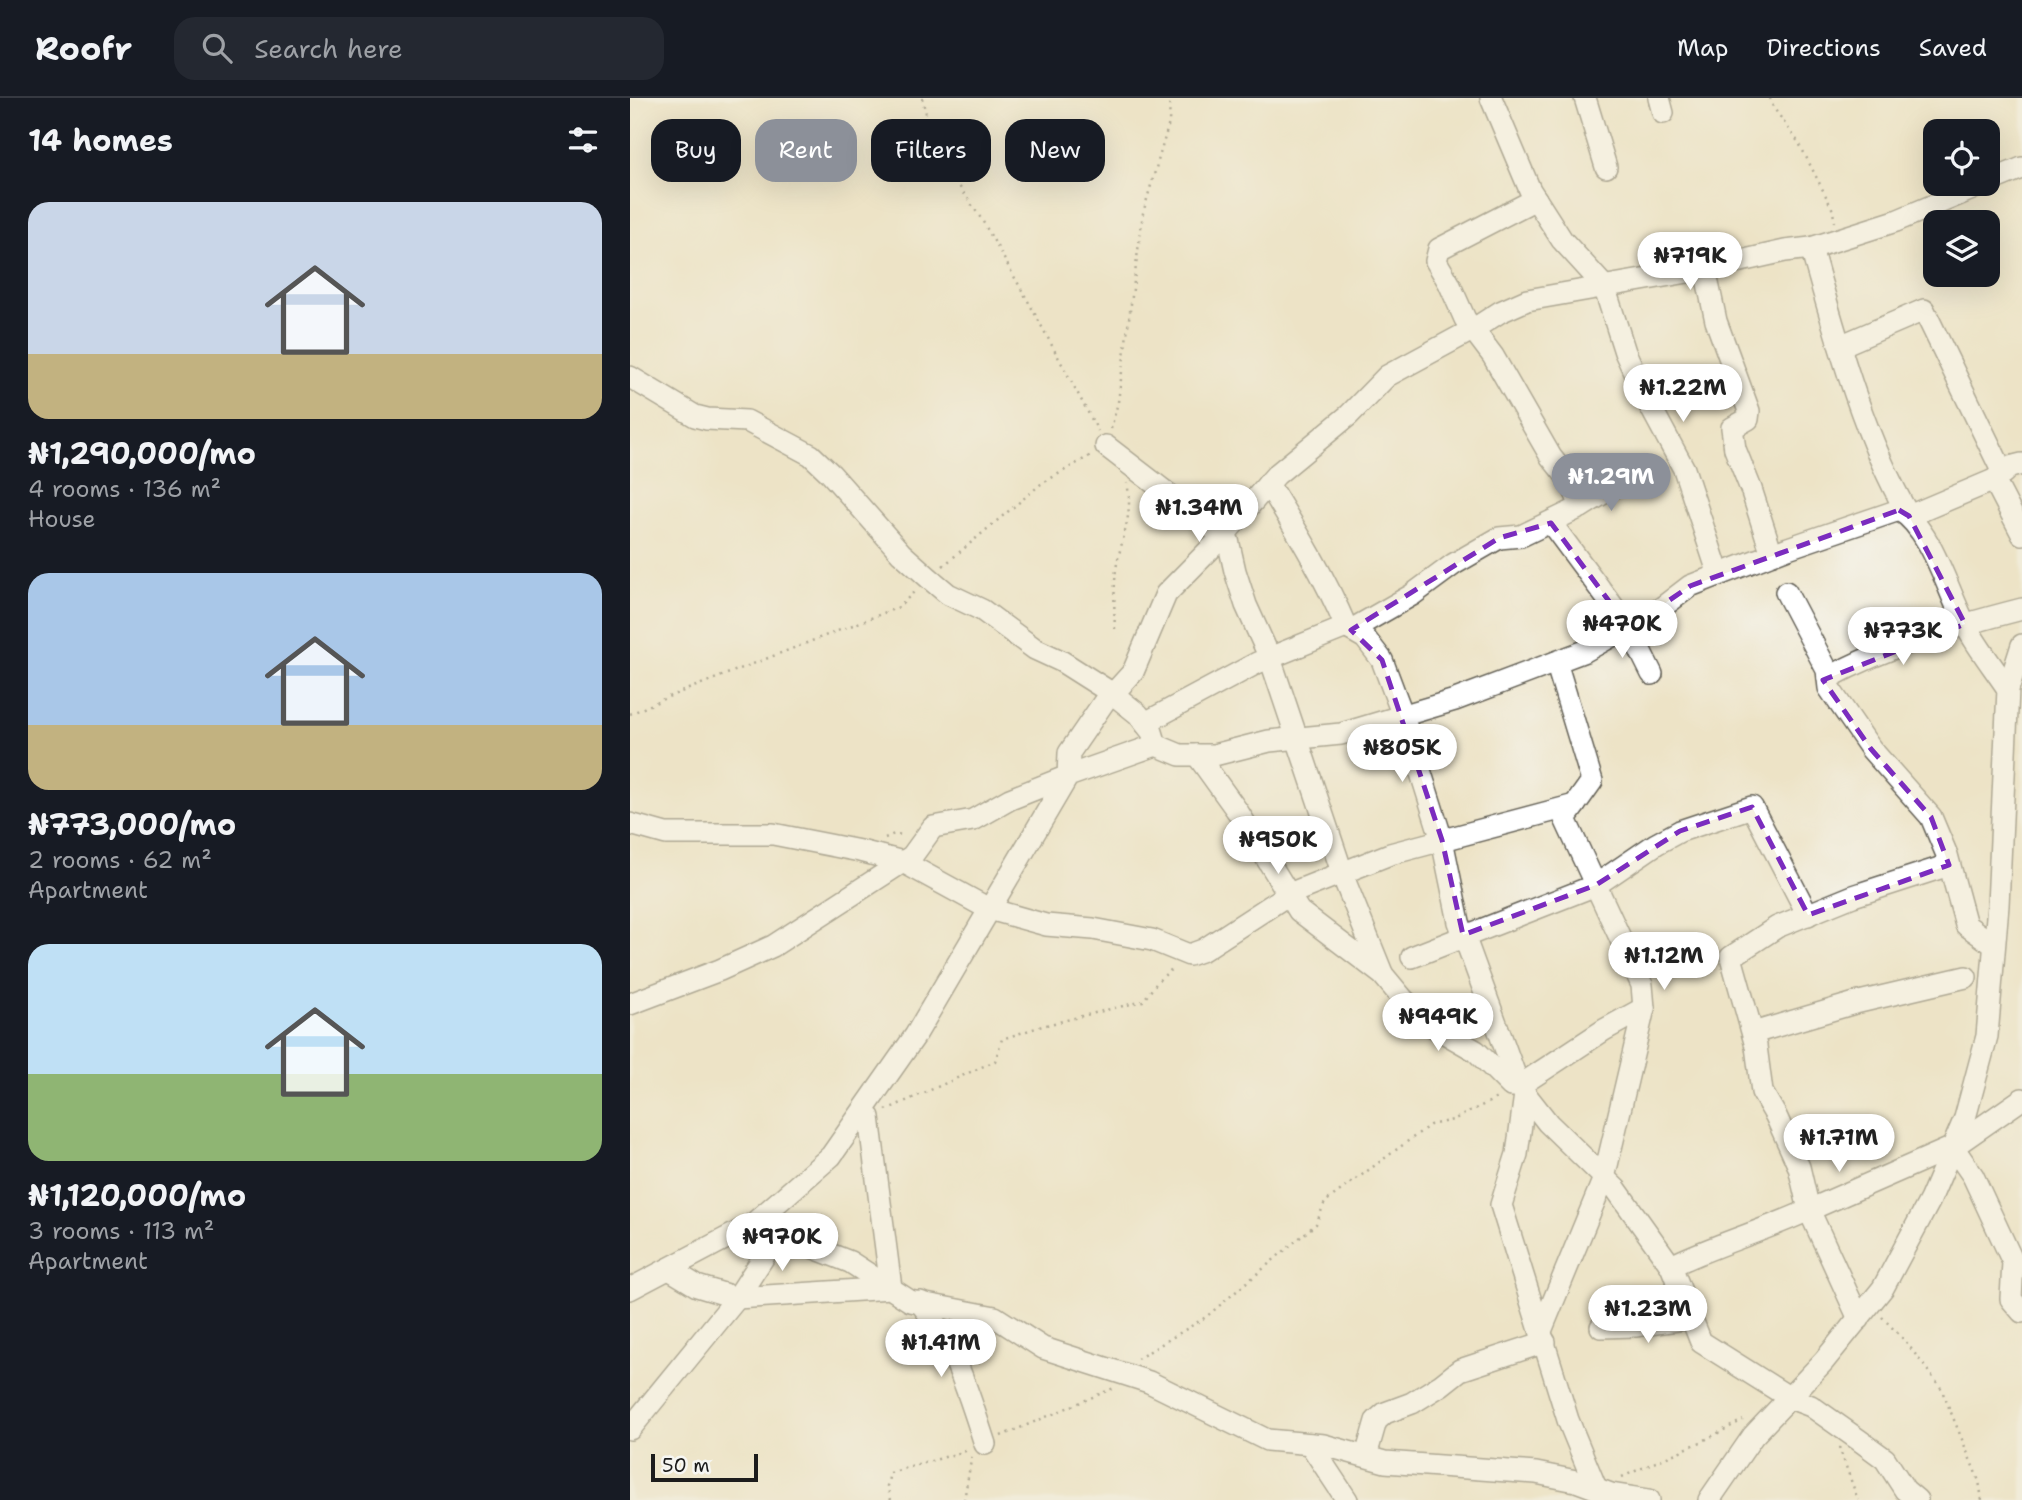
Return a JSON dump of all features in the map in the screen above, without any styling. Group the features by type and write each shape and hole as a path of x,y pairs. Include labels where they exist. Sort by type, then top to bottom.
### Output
{"street":[{"path":"1491,98 1535,199 1562,240 1604,286 1625,352 1648,404 1684,469 1718,575"},
{"path":"1585,98 1606,167"},
{"path":"2000,177 2022,168"},
{"path":"630,1289 753,1224 831,1156 915,1036 1068,776 1069,753 1108,696 1133,672 1166,594 1223,536 1276,475 1349,415 1387,376 1500,312 1527,300 1811,248 1896,221 1955,196"},
{"path":"1535,199 1439,249 1436,261 1472,330 1493,356 1551,457 1571,482 1581,507"},
{"path":"1811,248 1840,346 1869,428 1909,516 1930,548 1965,624 2008,689"},
{"path":"1705,269 1716,321 1749,411 1748,419 1732,428 1735,449 1772,554"},
{"path":"1840,346 1924,310 2006,472 2022,534"},
{"path":"630,377 695,416 747,421 811,455 901,553 948,594 982,610 1035,649 1113,694 1138,714 1152,732 1156,745 1180,755 1214,755 1269,741 1341,734 1455,700 1585,651 1660,609 1690,586 1899,510 1909,516"},
{"path":"1114,453 1228,540 1246,604 1270,658 1343,874 1383,975"},
{"path":"1909,516 2006,472"},
{"path":"1268,484 1302,539 1349,629 1365,638 1382,660 1403,716 1442,840 1459,922 1522,1090 1548,1123 1616,1189 1671,1266 1701,1342 1790,1398 1811,1406 1885,1459 1905,1490 1917,1500"},
{"path":"1145,723 1270,658 1349,629 1412,595 1454,564 1499,538 1521,536 1551,523 1618,484"},
{"path":"1551,523 1629,628 1652,674"},
{"path":"1786,592 1827,670 1829,688 1871,749 1931,817 1949,865 1966,925 1994,945"},
{"path":"1828,678 1852,664 1965,624 2022,609"},
{"path":"1709,1500 1753,1436 1790,1398 1883,1288 1930,1200 1965,1118 1987,1036 2008,689 2022,645"},
{"path":"1366,1457 1376,1421 1385,1413 1412,1403 1460,1370 1543,1337 1604,1178 1644,1008 1642,985 1565,819 1592,781 1556,662"},
{"path":"630,1004 720,970 773,946 912,856 933,827 973,820 1010,799 1156,745"},
{"path":"1197,755 1238,813 1299,911 1383,975 1429,1024 1476,1051 1511,1086 1522,1090"},
{"path":"630,824 666,834 773,834 860,851 903,862 989,909 1046,925 1093,929 1152,940 1189,954 1203,950 1289,894 1390,854 1575,805"},
{"path":"1412,957 1596,885 1680,831 1752,807 1808,915"},
{"path":"1865,1312 1809,1210 1799,1167 1762,1092 1753,1033 1731,957 1777,928 1853,896 1949,865"},
{"path":"1753,1033 1855,1003 1966,977"},
{"path":"1597,1489 1568,1420 1501,1205 1517,1154 1522,1090 1604,1031 1644,1008"},
{"path":"1671,1266 1706,1249 1769,1228 1953,1147 2022,1100"},
{"path":"869,1116 891,1288"},
{"path":"1953,1147 1973,1176 2013,1262 2011,1299 2022,1312"},
{"path":"753,1224 850,1262 910,1301 995,1317 1043,1348 1149,1382 1267,1440 1310,1444 1385,1462 1536,1473 1576,1481 1611,1494 1649,1500"},
{"path":"630,1429 737,1298 776,1233"},
{"path":"669,1269 697,1286 737,1298 891,1288"},
{"path":"920,1302 939,1326 955,1355 979,1447"},
{"path":"1601,1327 1635,1326 1691,1318"},
{"path":"1310,1444 1347,1500"}],"path":[{"path":"922,98 936,152 982,220 1114,453 1130,497 1126,534 1117,567 1115,629"},
{"path":"1114,453 1118,401 1143,213 1169,124 1170,98"},
{"path":"1770,98 1773,107 1799,142 1832,208 1839,239"},
{"path":"630,714 899,607 929,578 1041,484 1114,453"},
{"path":"860,851 894,834 926,837"},
{"path":"869,1116 995,1061 1002,1039 1042,1026 1143,1001 1158,981 1189,954"},
{"path":"1129,1376 1135,1361 1206,1317 1316,1224 1325,1202 1380,1161 1430,1125 1453,1120 1522,1090"},
{"path":"1865,1312 1906,1342 1941,1388 1979,1481 1982,1500"},
{"path":"1622,1477 1750,1417"},
{"path":"1846,1431 1836,1440 1858,1500"},
{"path":"964,1500 979,1447"}],"highlighted area":[{"path":"1899,510 1909,516 1965,624 1823,680 1871,749 1931,817 1949,865 1808,915 1752,807 1680,831 1596,885 1463,935 1442,840 1382,660 1351,630 1499,538 1551,523 1629,628 1690,586"}]}
